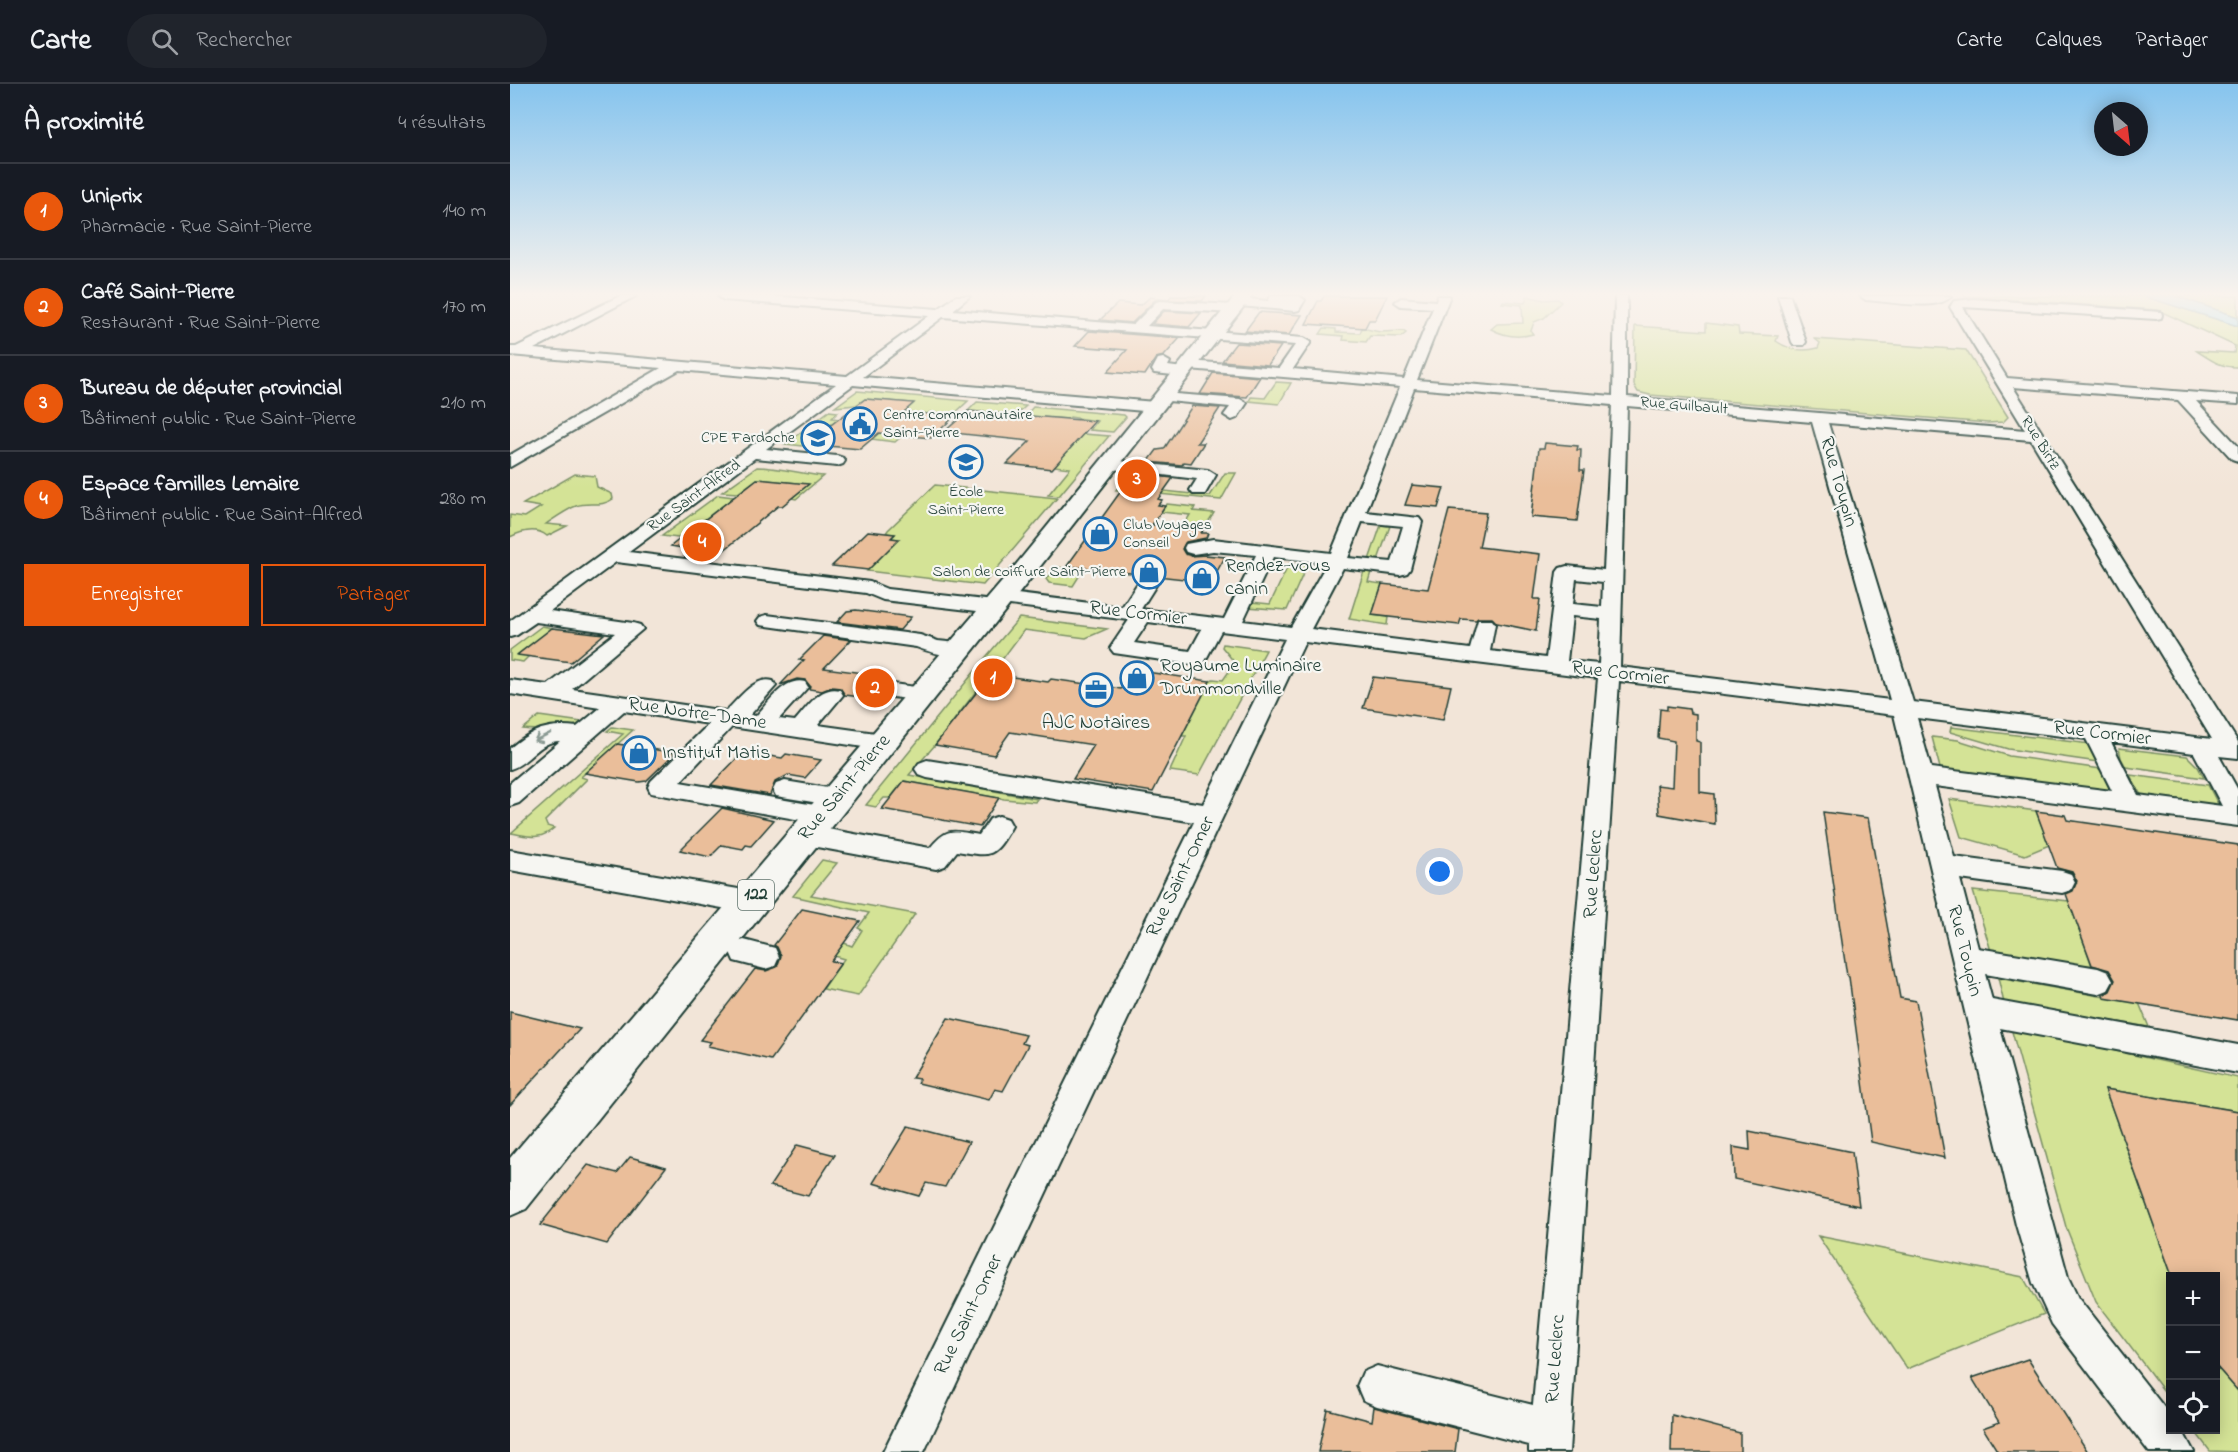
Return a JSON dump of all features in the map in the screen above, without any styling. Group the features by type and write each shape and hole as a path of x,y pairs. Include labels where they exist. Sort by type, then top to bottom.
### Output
{"main road":[{"name":"Rue Saint-Pierre","path":"510,1193 884,742 1193,360"}],"street":[{"path":"612,360 1159,402 1240,403 1232,416"},
{"name":"Rue Saint-Alfred","path":"510,631 878,360"},
{"path":"1284,372 1292,360"},
{"name":"Rue Saint-Omer","path":"903,1452 1298,634 1338,560 1417,360"},
{"name":"Rue Leclerc","path":"1550,1441 1609,673 1620,360"},
{"name":"Rue Birtz","path":"1989,360 2234,750"},
{"name":"Rue Guilbault","path":"1163,362 1159,370 1186,368 1284,372 2035,435"},
{"path":"510,462 677,365"},
{"path":"1247,385 1257,370"},
{"path":"2003,382 2238,400"},
{"path":"2183,396 2238,456"},
{"name":"Rue Toupin","path":"1818,418 1904,710 2034,1225 2051,1283 2065,1311 2088,1343 2174,1452"},
{"path":"753,453 837,461"},
{"path":"1109,465 1208,475 1199,490"},
{"path":"1193,548 1213,544 1400,569 1413,522 1356,516"},
{"path":"1148,582 1121,648 1196,658 1223,625 1268,551"},
{"name":"Rue Cormier","path":"613,556 863,587 883,594 1135,614 2234,750"},
{"path":"1556,666 1567,572 1612,577"},
{"path":"1563,609 1611,614"},
{"path":"532,615 633,629 553,693"},
{"path":"767,621 920,640 935,647 960,649"},
{"path":"1479,656 1485,624"},
{"path":"765,686 660,787 822,816 936,859 951,840 985,846 999,826"},
{"name":"Rue Notre-Dame","path":"510,687 884,742"},
{"path":"762,723 797,687"},
{"path":"885,690 923,694"},
{"path":"800,730 832,695"},
{"path":"510,798 620,703"},
{"path":"510,760 545,734 556,732 581,736"},
{"path":"2095,733 2130,803"},
{"path":"2202,746 2238,812"},
{"path":"927,769 1211,814"},
{"path":"1920,775 2238,817"},
{"path":"785,790 822,816"},
{"path":"510,860 750,902"},
{"path":"1943,866 2062,882"},
{"path":"1966,958 2098,981"},
{"path":"1980,1011 2238,1059"},
{"path":"1377,1386 1550,1441"}],"green space":[{"path":"1634,360 1972,360 2008,417 2003,422 1988,423 1650,395 1638,392 1634,385"},
{"path":"2212,360 2238,360 2238,367 2221,365"},
{"path":"1276,382 1291,383 1279,404 1249,401 1251,397 1265,398"},
{"path":"857,391 968,401 952,416 930,412 895,442 871,439 913,403 865,399 856,405 835,407"},
{"path":"977,402 1026,406 1016,415 968,411"},
{"path":"1033,407 1126,417 1113,432 1090,430 1097,421 1070,417 1068,419 1025,416"},
{"path":"829,411 838,412 832,418 839,419 803,446 785,444"},
{"path":"1083,434 1109,436 1059,496 1048,495 1070,468 1054,466"},
{"path":"757,467 823,476 796,499 792,498 808,484 757,479 738,493 722,492"},
{"path":"1225,473 1236,473 1221,500 1116,490 1125,479 1133,480 1128,487 1210,496"},
{"path":"575,474 595,476 597,487 612,494 613,499 604,503 576,506 568,510 546,524 567,526 547,536 543,533 529,531 510,537 510,515 525,517 541,507 523,504"},
{"path":"935,485 1057,498 983,585 867,571 898,539 891,538 895,534 886,533 888,530"},
{"path":"718,495 734,497 684,535 678,538 662,536"},
{"path":"1167,504 1195,507 1193,511 1214,513 1203,530 1182,528 1190,515 1160,512"},
{"path":"1381,525 1390,526 1378,560 1369,560"},
{"path":"1289,564 1307,565 1287,610 1248,607 1251,602 1270,604"},
{"path":"1056,567 1083,570 1073,586 1049,583 1046,579"},
{"path":"1364,571 1371,572 1368,582 1382,584 1372,615 1388,617 1387,625 1349,619"},
{"path":"1019,618 1107,629 1086,638 1024,630 998,665 981,663"},
{"path":"542,626 552,628 518,654 529,656 523,662 510,660 510,650"},
{"path":"1223,644 1266,650 1199,775 1170,771 1186,736 1182,736 1210,681 1223,680 1235,663 1222,647"},
{"path":"979,666 994,668 909,775 1037,799 1035,802 1004,799 904,781 890,798 884,798 876,807 866,805"},
{"path":"539,716 582,722 554,729 523,729"},
{"path":"612,727 633,730 581,777 587,779 545,821 547,826 554,828 539,836 511,833 623,734 607,731"},
{"path":"1951,727 2090,744 2098,762 2008,749 1950,732"},
{"path":"1932,737 1958,740 2009,756 2101,769 2111,792 1941,772"},
{"path":"2119,748 2187,756 2198,767 2204,778 2126,767"},
{"path":"2130,775 2208,785 2219,806 2141,795"},
{"path":"1949,799 2036,811 2049,845 2025,855 1961,837"},
{"path":"822,860 837,863 811,895 915,914 858,996 823,989 844,959 834,956 844,943 852,946 862,930 858,928 869,913 793,896"},
{"path":"1973,891 2069,901 2092,966 1991,951"},
{"path":"1998,978 2139,1003 2149,1027 2004,1003"},
{"path":"2011,1028 2238,1078 2238,1111 2105,1089 2171,1272 2166,1272 2166,1394 2096,1302 2066,1227"},
{"path":"1818,1236 2023,1277 2044,1314 1907,1369"},
{"path":"2220,1371 2238,1391 2238,1452 2210,1451 2197,1434 2220,1434"}],"building":[{"path":"1118,360 1155,360 1145,375 1107,372"},
{"path":"1223,360 1272,360 1268,365"},
{"path":"1213,373 1260,377 1247,397 1200,394"},
{"path":"865,399 914,403 904,412 955,416 931,438 879,433 860,449 806,444"},
{"path":"1192,406 1220,408 1197,443 1204,443 1191,463 1184,462 1182,465 1148,462 1157,450 1164,449"},
{"path":"968,411 1095,421 1052,469 1007,464 1030,441 944,432"},
{"path":"1545,443 1578,446 1577,450 1581,450 1580,470 1584,470 1577,521 1531,517 1539,448 1544,448"},
{"path":"1137,474 1173,478 1158,499 1162,500 1158,505 1165,506 1152,525 1203,530 1201,533 1208,533 1206,538 1186,542 1182,549 1185,554 1192,556 1225,557 1211,582 1067,566 1121,491 1124,491"},
{"path":"757,479 809,484 723,551 671,546"},
{"path":"1412,485 1444,488 1438,508 1405,505"},
{"path":"1449,510 1486,513 1479,547 1540,554 1534,599 1540,599 1536,631 1497,623 1492,618 1461,619 1459,625 1372,615 1382,584 1428,589"},
{"path":"868,531 895,534 891,538 899,539 868,570 832,566"},
{"path":"856,610 911,617 900,630 837,622 847,611"},
{"path":"552,628 604,634 571,662 517,655"},
{"path":"823,636 851,640 824,668 887,676 883,681 875,684 869,698 845,695 840,688 832,687 822,691 809,689 810,686 805,680 797,679 780,685 804,660 799,660"},
{"path":"1132,670 1210,681 1153,792 1073,779 1094,745 1010,732 994,755 935,745 991,674 1048,682 1051,679 1121,689"},
{"path":"1373,677 1451,686 1443,720 1363,708"},
{"path":"1667,706 1689,709 1690,713 1696,714 1696,741 1700,742 1700,792 1714,794 1715,824 1659,814 1657,785 1672,787 1674,741 1658,738 1660,709 1667,710"},
{"path":"617,744 675,753 646,781 639,782 585,773"},
{"path":"743,752 782,758 786,754 821,760 805,778 788,775 775,782 770,795 711,785"},
{"path":"904,781 999,798 980,827 882,809"},
{"path":"722,808 774,820 751,846 746,845 743,849 722,845 710,857 680,850"},
{"path":"2036,811 2065,815 2067,820 2238,845 2238,1020 2104,998 2103,995 2110,991 2115,980 2109,970 2092,965 2066,894 2073,891 2077,881 2072,872 2057,868"},
{"path":"1823,812 1868,818 1900,998 1916,1001 1945,1158 1871,1142 1849,977 1847,976"},
{"path":"802,909 860,921 831,961 841,963 771,1060 708,1046 711,1042 700,1040 755,969 766,971 777,967 781,956 774,945"},
{"path":"510,1012 580,1029 510,1105"},
{"path":"948,1018 1026,1035 1022,1043 1028,1045 1003,1091 995,1089 989,1100 918,1083 920,1079 912,1078"},
{"path":"2105,1089 2238,1111 2238,1391 2220,1371 2220,1272 2171,1272"},
{"path":"908,1126 969,1142 945,1187 926,1183 919,1196 873,1183"},
{"path":"1749,1131 1852,1152 1859,1206 1734,1179 1733,1147 1750,1150"},
{"path":"797,1145 835,1155 808,1196 770,1186"},
{"path":"630,1157 666,1167 607,1244 540,1225 588,1165 617,1173"},
{"path":"2028,1359 2088,1452 1998,1452 1983,1428 1999,1422 1972,1378"},
{"path":"1374,1407 1458,1429 1455,1452 1318,1452 1327,1409 1372,1421"},
{"path":"1672,1415 1740,1433 1740,1452 1671,1452"}],"place":[{"name":"Centre communautaire Saint-Pierre","path":"860,424"},
{"name":"CPE Fardoche","path":"818,438"},
{"name":"École Saint-Pierre","path":"966,462"},
{"name":"Bureau de députer provincial","path":"1137,479"},
{"name":"Club Voyages Conseil","path":"1100,534"},
{"name":"Espace familles Lemaire","path":"702,542"},
{"name":"Salon de coiffure Saint-Pierre","path":"1149,572"},
{"name":"Rendez-vous canin","path":"1202,578"},
{"name":"Uniprix","path":"993,678"},
{"name":"Royaume Luminaire Drummondville","path":"1137,678"},
{"name":"Café Saint-Pierre","path":"875,688"},
{"name":"AJC Notaires","path":"1096,690"},
{"name":"Institut Matis","path":"639,753"}]}
